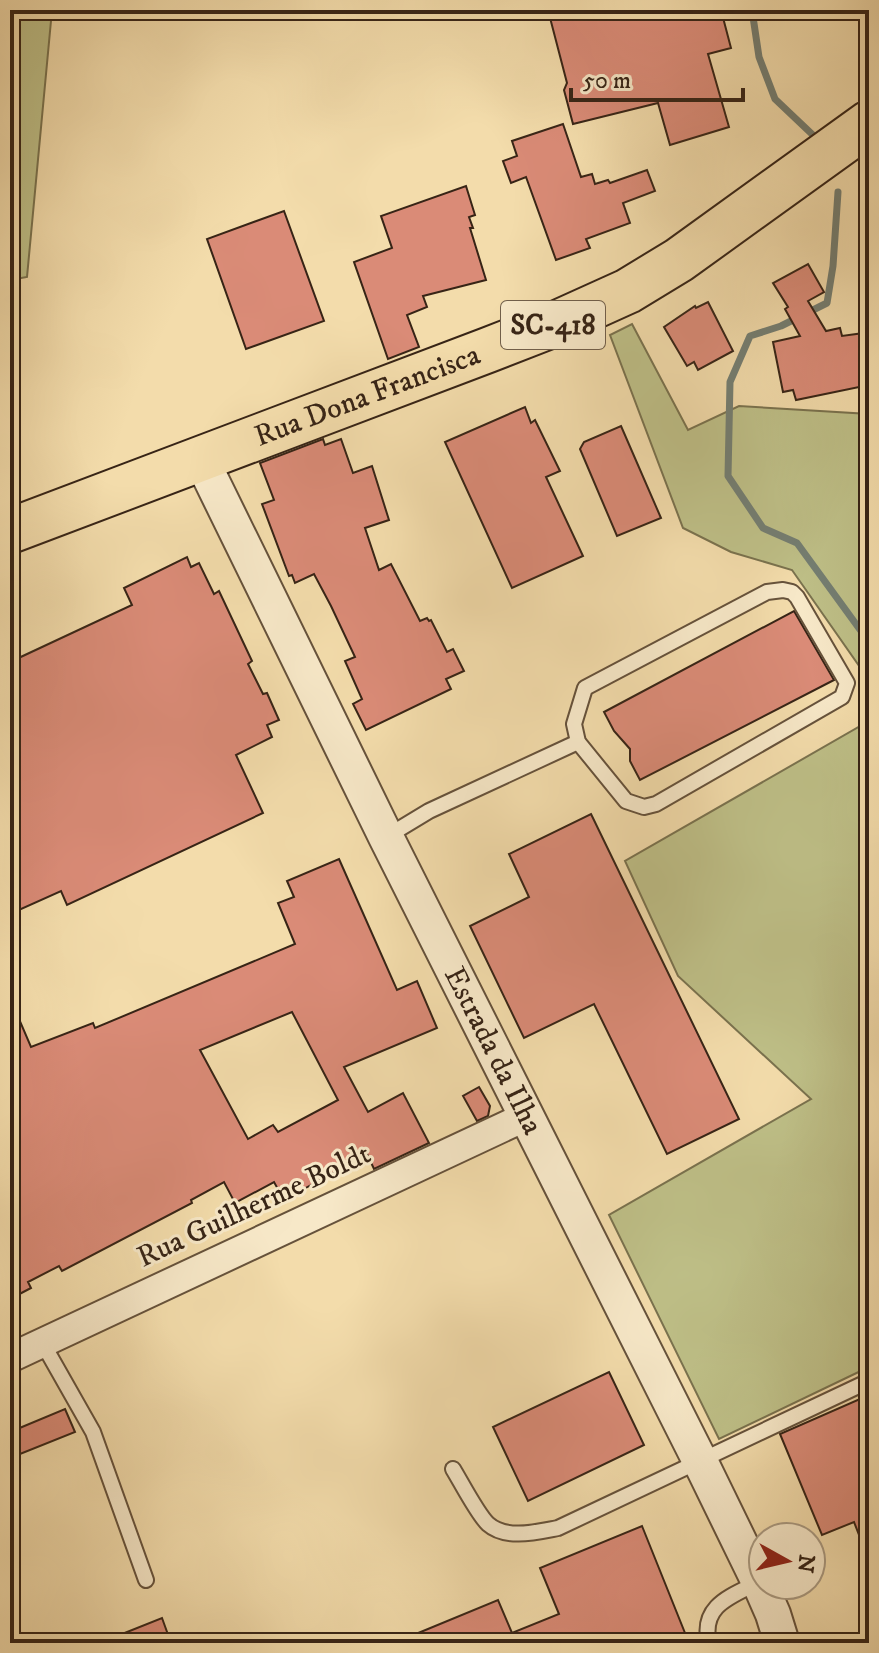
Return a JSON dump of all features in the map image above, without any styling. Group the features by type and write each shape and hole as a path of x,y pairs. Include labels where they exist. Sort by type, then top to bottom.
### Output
{"main road":[{"name":"Rua Dona Francisca","path":"10,531 542,329 628,291 679,260 869,123"}],"street":[{"name":"Estrada da Ilha","path":"201,459 386,837 747,1557"},
{"name":"Rua Guilherme Boldt","path":"10,1358 527,1116"},
{"name":"Estrada da Ilha","path":"767,1601 782,1643"}],"lane":[{"path":"783,590 797,597 847,683 842,697 656,804 644,807 626,801 578,742 574,724 585,688 767,592 783,590"},
{"path":"386,837 429,811 578,742"},
{"path":"42,1342 93,1432 146,1580"},
{"path":"453,1469 488,1525 507,1532 530,1534 558,1528 869,1381"},
{"path":"709,1643 706,1632 718,1604 747,1588"}],"green space":[{"path":"10,10 52,10 27,277 10,280"},
{"path":"632,324 688,430 739,406 869,414 869,680 792,570 731,552 683,528 610,335"},
{"path":"869,721 869,1367 719,1439 609,1215 811,1099 678,976 625,861"}],"building":[{"path":"548,10 685,10 687,17 721,10 731,48 708,54 729,127 670,145 658,103 573,124 564,90 567,83"},
{"path":"563,124 581,177 592,174 595,184 608,180 610,183 647,170 655,191 623,203 630,223 586,239 590,248 556,260 526,177 511,183 503,161 517,156 512,141"},
{"path":"466,186 475,215 469,217 473,228 470,228 486,280 423,296 427,307 407,315 419,347 388,359 354,262 392,248 381,216"},
{"path":"284,211 324,321 246,349 207,239"},
{"path":"808,264 824,292 808,301 826,331 840,328 842,336 864,333 864,341 869,340 869,385 796,400 793,390 783,392 773,342 800,336 785,309 788,307 773,283"},
{"path":"708,302 733,351 698,370 694,362 687,366 664,327 695,306"},
{"path":"525,407 531,423 535,420 560,471 546,477 583,556 512,588 445,442"},
{"path":"621,426 661,518 617,536 580,449 584,442"},
{"path":"323,439 325,445 341,439 353,473 372,466 389,520 365,528 379,570 391,564 420,621 431,620 447,652 453,649 464,671 446,679 451,689 366,730 353,704 362,699 345,661 355,657 314,574 295,583 292,575 289,576 262,504 274,500 260,463"},
{"path":"187,557 191,567 199,563 214,594 219,591 252,661 248,664 263,694 267,693 279,720 267,725 272,737 236,755 263,813 67,905 61,891 10,914 10,662 132,605 124,588"},
{"path":"794,611 834,680 640,780 630,761 630,749 614,731 604,712"},
{"path":"591,814 739,1119 667,1154 594,1004 524,1038 470,926 529,897 509,854"},
{"path":"339,859 397,990 417,981 437,1028 344,1067 368,1112 403,1093 429,1143 374,1169 367,1154 284,1200 274,1182 235,1203 224,1182 191,1200 192,1203 62,1271 59,1266 28,1282 31,1288 10,1299 10,998 31,1047 93,1023 95,1028 295,944 278,903 294,897 287,881","holes":["292,1012 338,1100 278,1132 273,1125 248,1139 200,1050"]},
{"path":"479,1087 490,1106 488,1116 477,1121 463,1096"},
{"path":"609,1372 644,1445 528,1501 493,1427"},
{"path":"869,1395 869,1558 854,1522 827,1533 827,1521 816,1521 780,1434"},
{"path":"65,1409 75,1432 10,1458 10,1432"},
{"path":"642,1526 689,1643 394,1643 498,1600 512,1633 559,1614 540,1568"},
{"path":"162,1618 171,1643 102,1643 102,1642"}],"waterway":[{"path":"752,10 759,57 775,99 814,136"},
{"path":"838,192 827,303 781,326 750,336 730,382 728,476 763,528 797,543 869,642"}]}
